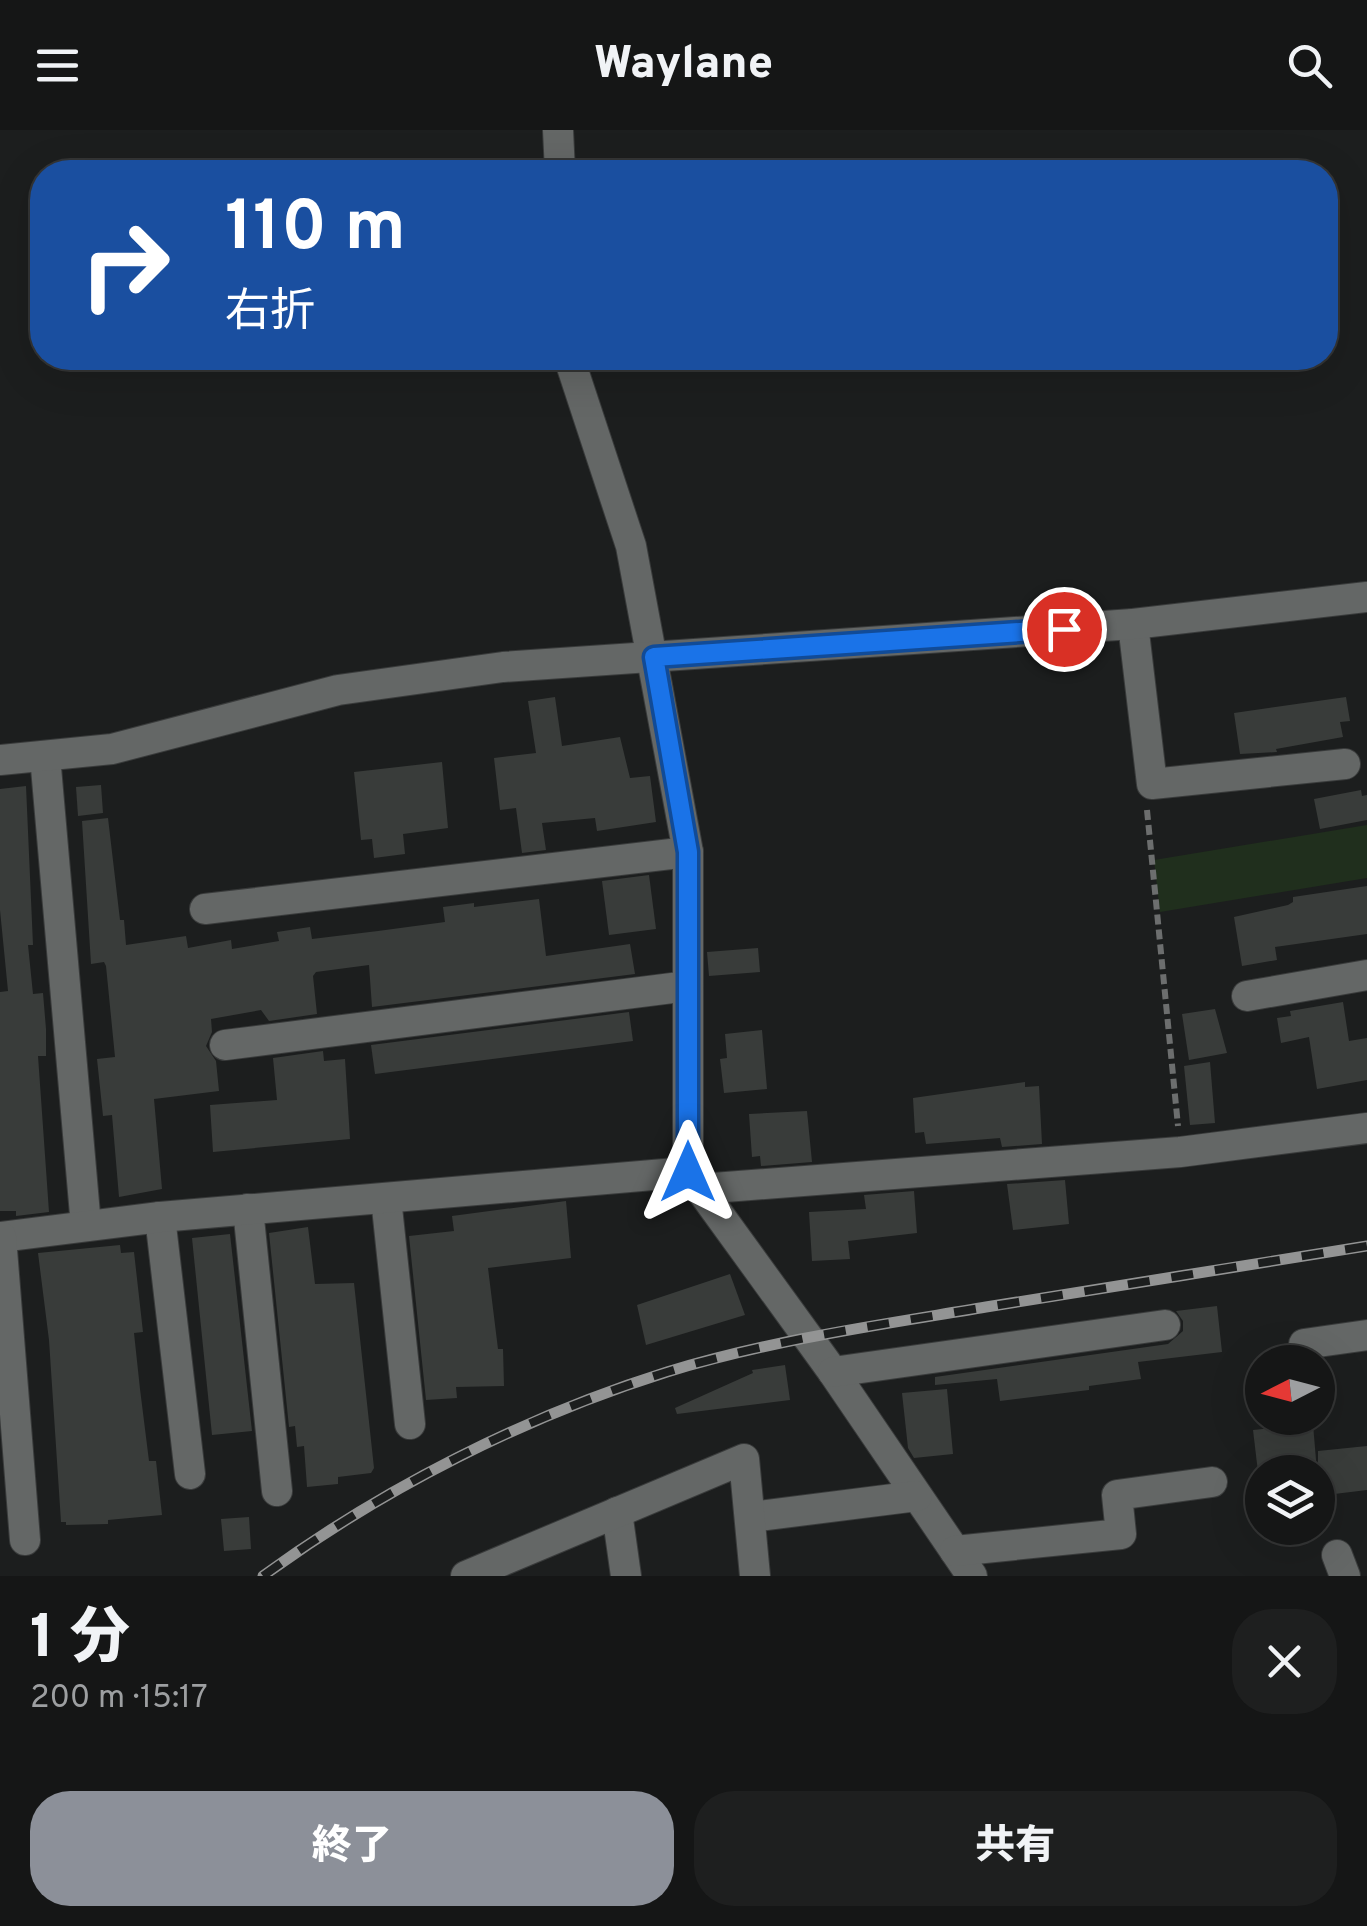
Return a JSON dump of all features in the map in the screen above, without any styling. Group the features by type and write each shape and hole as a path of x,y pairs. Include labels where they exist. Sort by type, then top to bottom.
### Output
{"street":[{"path":"558,130 559,160"},
{"path":"573,370 631,546 688,852 694,1180 833,1372 963,1564 1121,1534 1117,1494 1212,1482"},
{"path":"0,760 112,749 338,690 503,667 1133,624 1367,597"},
{"path":"1133,624 1152,784 1345,764"},
{"path":"45,756 86,1226"},
{"path":"205,909 688,852"},
{"path":"1247,996 1367,975"},
{"path":"224,1045 688,986"},
{"path":"25,1540 1,1237 160,1217 386,1198 1180,1152 1367,1128"},
{"path":"386,1198 410,1424"},
{"path":"248,1209 277,1491"},
{"path":"160,1217 190,1474"},
{"path":"833,1372 1165,1325"},
{"path":"1304,1344 1367,1335"},
{"path":"466,1576 501,1569 617,1512 744,1459 755,1576"},
{"path":"751,1517 918,1496"},
{"path":"617,1512 626,1576"}],"path":[{"path":"1152,784 1146,804 1180,1152"}],"green space":[{"path":"1367,825 1367,878 1160,912 1154,860"}],"building":[{"path":"555,697 562,746 620,737 630,778 650,776 656,822 597,831 595,818 542,823 546,850 522,853 516,808 500,810 494,758 536,753 528,701"},
{"path":"1346,697 1350,721 1340,722 1343,737 1276,749 1277,752 1240,754 1234,713"},
{"path":"442,762 448,828 403,834 405,854 374,858 372,839 361,840 354,772"},
{"path":"101,785 103,813 78,816 76,787"},
{"path":"26,786 33,945 28,945 33,994 43,993 46,1029 46,1056 38,1056 49,1212 16,1216 16,1211 0,1211 0,992 8,991 0,910 0,789"},
{"path":"1361,790 1362,796 1367,795 1367,820 1320,829 1314,799"},
{"path":"108,818 126,945 186,936 188,948 231,940 232,949 279,941 277,932 310,927 312,939 378,931 445,922 443,907 539,899 546,956 630,944 635,974 372,1007 369,965 316,972 313,976 317,1014 269,1021 261,1010 211,1019 212,1032 206,1046 216,1061 219,1091 154,1099 162,1189 119,1197 112,1115 103,1116 97,1059 115,1057 106,966 104,962 91,964 82,821"},
{"path":"649,875 656,929 609,935 602,881"},
{"path":"1367,886 1367,934 1275,947 1277,960 1242,966 1234,917 1288,905 1293,897"},
{"path":"758,948 760,972 709,976 707,952"},
{"path":"1343,1002 1349,1041 1367,1038 1367,1080 1317,1089 1309,1037 1281,1043 1277,1018 1291,1016 1290,1011"},
{"path":"1215,1009 1227,1053 1189,1060 1182,1014"},
{"path":"629,1012 633,1041 375,1074 371,1045"},
{"path":"762,1030 767,1089 724,1093 720,1059 727,1058 725,1034"},
{"path":"323,1051 324,1061 345,1059 350,1139 213,1152 210,1105 277,1100 273,1058"},
{"path":"1210,1062 1215,1123 1190,1125 1184,1066"},
{"path":"1025,1082 1025,1087 1039,1086 1042,1144 1002,1147 1000,1138 926,1144 924,1132 915,1133 913,1098"},
{"path":"807,1111 812,1162 761,1166 760,1156 752,1157 749,1114"},
{"path":"1065,1180 1069,1224 1013,1230 1007,1184"},
{"path":"914,1191 917,1233 848,1241 850,1259 812,1261 809,1212 866,1209 864,1195"},
{"path":"566,1201 571,1258 488,1268 498,1349 503,1349 504,1386 456,1387 457,1398 426,1400 409,1236 454,1231 452,1216"},
{"path":"308,1227 315,1284 354,1283 374,1468 371,1473 338,1477 338,1484 307,1487 304,1446 297,1447 295,1426 289,1427 269,1233"},
{"path":"230,1234 252,1431 212,1435 192,1238"},
{"path":"120,1245 121,1253 134,1252 143,1332 134,1333 149,1461 156,1461 162,1515 108,1520 108,1524 66,1525 61,1522 49,1340 38,1253"},
{"path":"730,1274 745,1315 646,1345 637,1305"},
{"path":"1217,1306 1222,1352 1138,1362 1141,1379 1000,1401 997,1379 935,1385 935,1377 1168,1344 1183,1331 1183,1321 1176,1311"},
{"path":"785,1365 790,1400 677,1414 675,1408 753,1373 752,1370"},
{"path":"947,1389 953,1454 914,1458 908,1448 902,1393"},
{"path":"1254,1435 1314,1435 1316,1455 1256,1455"},
{"path":"1367,1446 1367,1490 1335,1494 1335,1455 1318,1455 1318,1451"},
{"path":"249,1517 251,1549 224,1551 221,1519"}],"railway":[{"path":"263,1576 357,1513 457,1458 561,1410 667,1372 825,1334 1367,1246"}],"route":[{"path":"688,1172 688,852 654,657 1064,629"}]}
